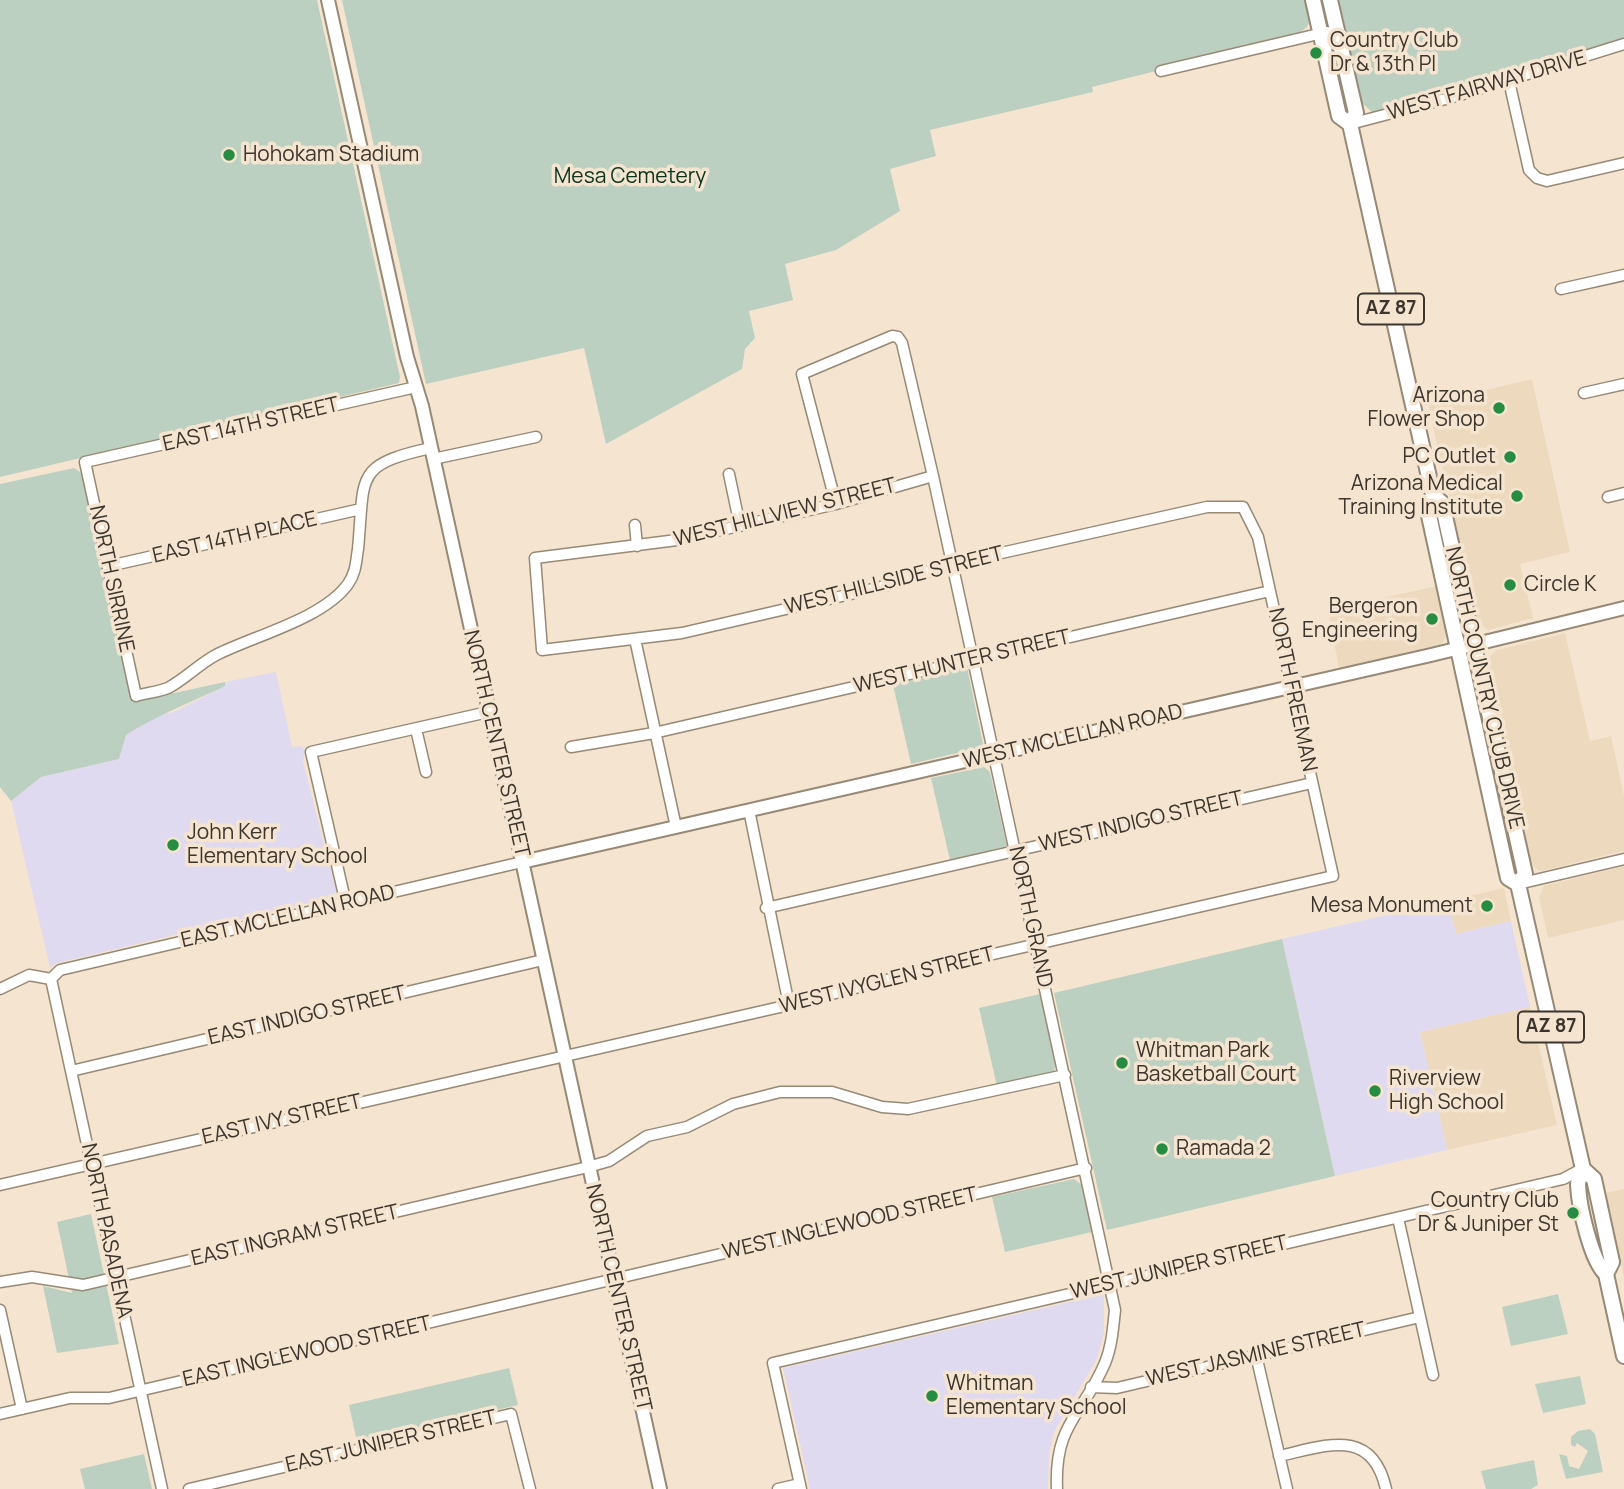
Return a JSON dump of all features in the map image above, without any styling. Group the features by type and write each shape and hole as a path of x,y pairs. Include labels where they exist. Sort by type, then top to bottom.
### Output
{"main road":[{"name":"NORTH COUNTRY CLUB DRIVE","path":"1313,0 1339,116 1350,124"},
{"name":"NORTH COUNTRY CLUB DRIVE","path":"1330,0 1356,113 1350,124 1433,495 1427,511 1508,878 1518,884 1583,1169 1577,1182 1581,1201 1596,1265 1606,1274 1624,1356"},
{"name":"NORTH COUNTRY CLUB DRIVE","path":"1433,495 1443,503 1475,645 1525,874 1518,884"}],"street":[{"name":"NORTH CENTER STREET","path":"328,0 432,454 660,1489"},
{"path":"1161,71 1337,29"},
{"name":"WEST FAIRWAY DRIVE","path":"1350,124 1509,80 1624,44"},
{"path":"1509,80 1529,170 1537,178 1547,181 1624,163"},
{"path":"1560,289 1624,275"},
{"name":"NORTH GRAND","path":"836,504 802,374 892,336 898,337 902,342 933,476 1115,1310 1113,1338 1104,1364 1063,1435 1058,1455 1057,1489"},
{"path":"1584,393 1624,384"},
{"name":"EAST 14TH STREET","path":"85,462 416,387"},
{"path":"361,509 363,487 369,473 382,461 536,437"},
{"name":"NORTH SIRRINE","path":"85,462 136,695 165,689 213,657 288,626 335,597 353,577 361,509"},
{"path":"729,474 740,526"},
{"name":"WEST HILLVIEW STREET","path":"542,650 535,558 637,546 740,526 836,504 933,476"},
{"path":"1608,497 1624,493"},
{"name":"WEST HILLSIDE STREET","path":"542,650 682,633 868,590 952,564 1207,507 1243,507"},
{"name":"NORTH FREEMAN","path":"1243,507 1258,537 1333,876"},
{"name":"EAST 14TH PLACE","path":"109,566 361,509"},
{"path":"635,525 637,546"},
{"name":"WEST HUNTER STREET","path":"571,747 654,733 1270,591"},
{"name":"WEST MCLELLAN ROAD","path":"522,862 1458,649 1624,608"},
{"path":"635,639 676,827"},
{"path":"346,904 311,752 488,712"},
{"path":"416,729 426,772"},
{"name":"WEST INDIGO STREET","path":"766,908 1312,783"},
{"path":"749,810 766,908 789,1005"},
{"path":"1518,884 1624,859"},
{"name":"EAST MCLELLAN ROAD","path":"0,989 29,975 53,976 60,970 522,862"},
{"name":"WEST IVYGLEN STREET","path":"564,1055 789,1005 1037,944 1333,876"},
{"name":"EAST INDIGO STREET","path":"71,1071 543,960"},
{"name":"NORTH PASADENA","path":"53,976 71,1071 162,1489"},
{"name":"EAST IVY STREET","path":"0,1185 564,1055"},
{"name":"EAST INGRAM STREET","path":"0,1282 32,1277 83,1285 589,1167 609,1161 647,1136 687,1127 733,1104 780,1092 832,1092 882,1107 908,1109 1065,1074"},
{"name":"WEST INGLEWOOD STREET","path":"614,1281 1086,1168"},
{"name":"WEST JUNIPER STREET","path":"800,1486 773,1363 1563,1179 1583,1169"},
{"path":"1398,1218 1433,1376"},
{"name":"EAST INGLEWOOD STREET","path":"0,1414 70,1398 109,1398 614,1281"},
{"path":"0,1310 22,1409"},
{"name":"WEST JASMINE STREET","path":"1091,1387 1117,1388 1420,1317"},
{"path":"1256,1355 1286,1489"},
{"name":"EAST JUNIPER STREET","path":"189,1489 511,1414 530,1489"},
{"path":"1279,1456 1344,1443 1361,1449 1375,1461 1386,1489"},
{"path":"778,1489 800,1486"}],"shaded area":[{"path":"1532,379 1570,552 1520,564 1533,618 1488,630 1478,623 1428,404"},
{"path":"1437,586 1447,633 1442,644 1339,668 1328,610"},
{"path":"1565,633 1590,741 1611,736 1624,796 1624,851 1541,871 1536,869 1530,860 1486,660 1497,650"},
{"name":"John Kerr Elementary School","path":"276,672 292,747 301,746 305,750 303,762 336,890 334,897 57,963 50,968 11,801 41,777 119,759 126,735 152,718 176,711 225,686 225,682"},
{"path":"1624,866 1624,920 1548,938 1539,897 1544,886"},
{"path":"1504,888 1511,921 1456,934 1447,901"},
{"name":"Riverview High School","path":"1447,901 1456,934 1511,921 1530,1007 1420,1032 1447,1150 1335,1176 1282,939"},
{"path":"1530,1007 1557,1125 1447,1150 1420,1032"},
{"path":"1624,1189 1624,1278 1605,1193"},
{"name":"Whitman Elementary School","path":"1104,1294 1104,1334 1096,1361 1054,1432 1049,1453 1048,1489 810,1489 783,1368"}],"green space":[{"path":"0,0 317,0 400,377 399,383 0,477"},
{"name":"Mesa Cemetery","path":"342,0 1306,0 1310,18 1308,26 1300,32 1160,65 1160,70 1092,87 1093,92 930,130 936,156 890,169 900,211 836,250 785,264 793,300 749,311 755,338 745,349 742,369 606,444 584,348 426,384"},
{"path":"1339,0 1624,0 1624,38 1444,95 1372,112 1362,103"},
{"path":"74,468 83,474 135,696 142,700 225,682 225,686 126,735 119,759 41,777 11,801 0,787 0,484"},
{"path":"967,667 983,744 978,748 911,764 893,685"},
{"path":"984,767 990,772 1007,846 950,860 931,778"},
{"path":"1282,939 1335,1176 1107,1230 1054,993"},
{"path":"1040,994 1055,1064 1054,1072 997,1086 979,1008"},
{"path":"1074,1179 1082,1185 1092,1232 1005,1252 992,1197"},
{"path":"91,1214 119,1344 57,1353 43,1286 72,1293 57,1222"},
{"path":"1558,1294 1568,1334 1511,1346 1502,1307"},
{"path":"509,1368 518,1405 357,1442 349,1405"},
{"path":"1580,1376 1586,1404 1543,1413 1535,1384"},
{"path":"1590,1429 1595,1434 1603,1472 1566,1479 1559,1454 1567,1456 1569,1466 1579,1469 1588,1451 1577,1443 1575,1447 1571,1445 1571,1437 1578,1431"},
{"path":"144,1454 152,1489 85,1489 80,1469"},
{"path":"1534,1460 1538,1485 1531,1489 1486,1489 1481,1471"}],"place":[{"name":"Country Club Dr & 13th Pl","path":"1316,53"},
{"name":"Hohokam Stadium","path":"229,155"},
{"name":"Arizona Flower Shop","path":"1499,408"},
{"name":"PC Outlet","path":"1510,457"},
{"name":"Arizona Medical Training Institute","path":"1517,496"},
{"name":"Circle K","path":"1510,585"},
{"name":"Bergeron Engineering","path":"1432,619"},
{"name":"John Kerr Elementary School","path":"173,845"},
{"name":"Mesa Monument","path":"1487,906"},
{"name":"Whitman Park Basketball Court","path":"1122,1063"},
{"name":"Riverview High School","path":"1375,1091"},
{"name":"Ramada 2","path":"1162,1149"},
{"name":"Country Club Dr & Juniper St","path":"1573,1213"},
{"name":"Whitman Elementary School","path":"932,1396"}]}
